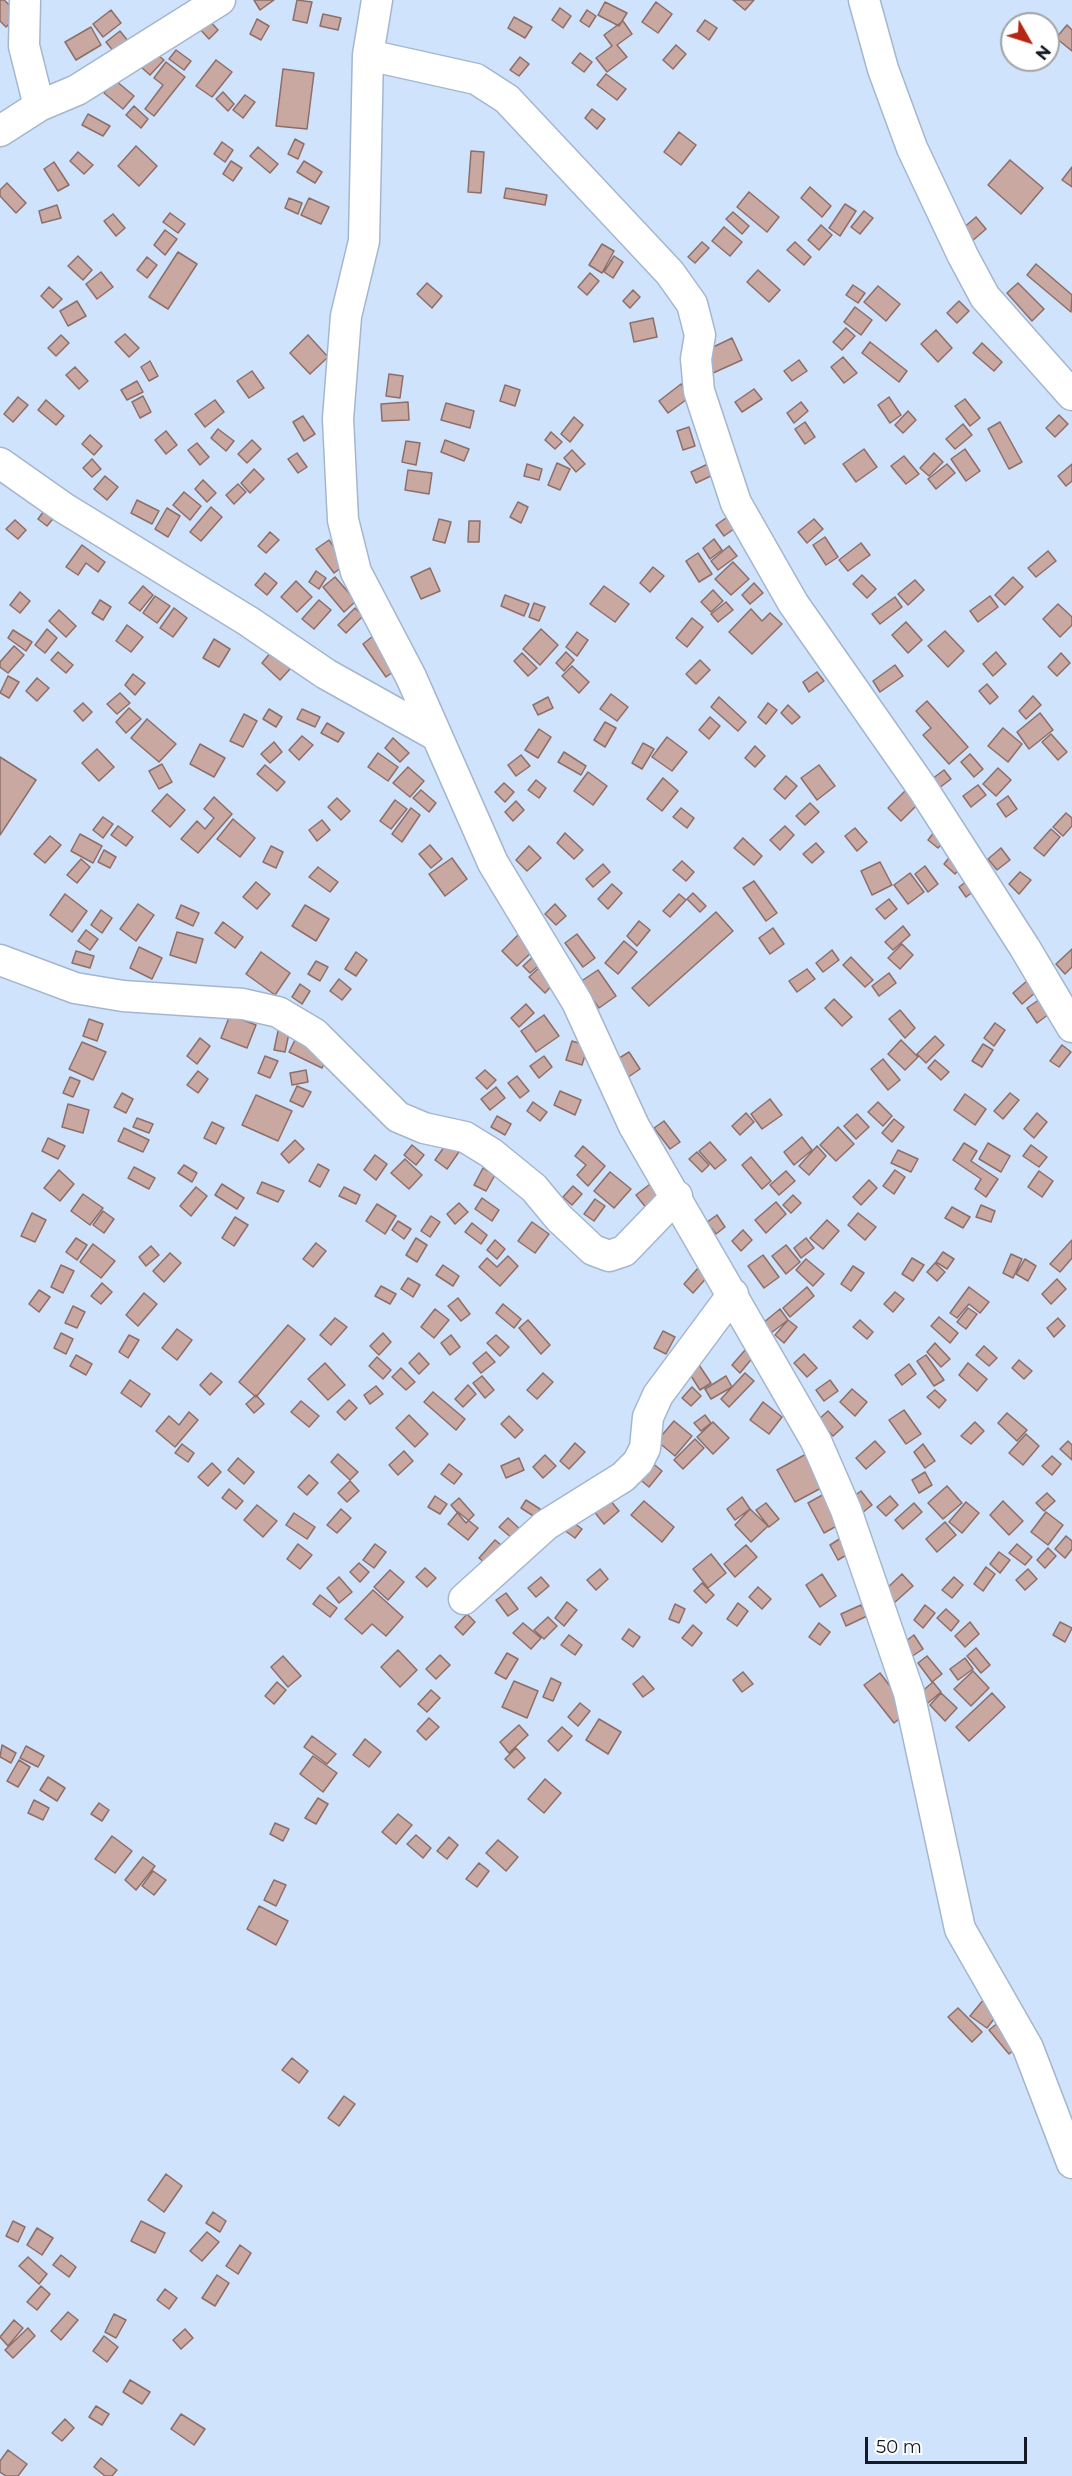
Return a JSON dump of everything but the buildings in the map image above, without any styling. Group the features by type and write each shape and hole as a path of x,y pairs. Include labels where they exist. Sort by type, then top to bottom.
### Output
{"street":[{"path":"25,0 24,46 39,105"},
{"path":"0,131 39,105 77,90 220,0"},
{"path":"377,0 368,56 364,241 346,316 338,419 343,520 356,572 411,677 493,862 577,1002 634,1126 677,1196 816,1441 846,1510 909,1693 960,1929 1029,2048 1072,2163"},
{"path":"864,0 883,69 912,148 963,256 985,297 1072,395"},
{"path":"368,56 476,79 507,99 670,273 692,304 700,335 696,359 699,391 736,503 792,603 923,789 1025,948 1072,1027"},
{"path":"0,463 64,508 248,621 326,674 437,736"},
{"path":"0,960 75,988 123,996 243,1004 278,1012 315,1034 398,1117 424,1128 465,1137 491,1153 534,1188 559,1218 593,1250 609,1256 624,1251 677,1196"},
{"path":"464,1599 546,1525 623,1477 638,1462 645,1448 648,1417 658,1395 733,1293"}]}
